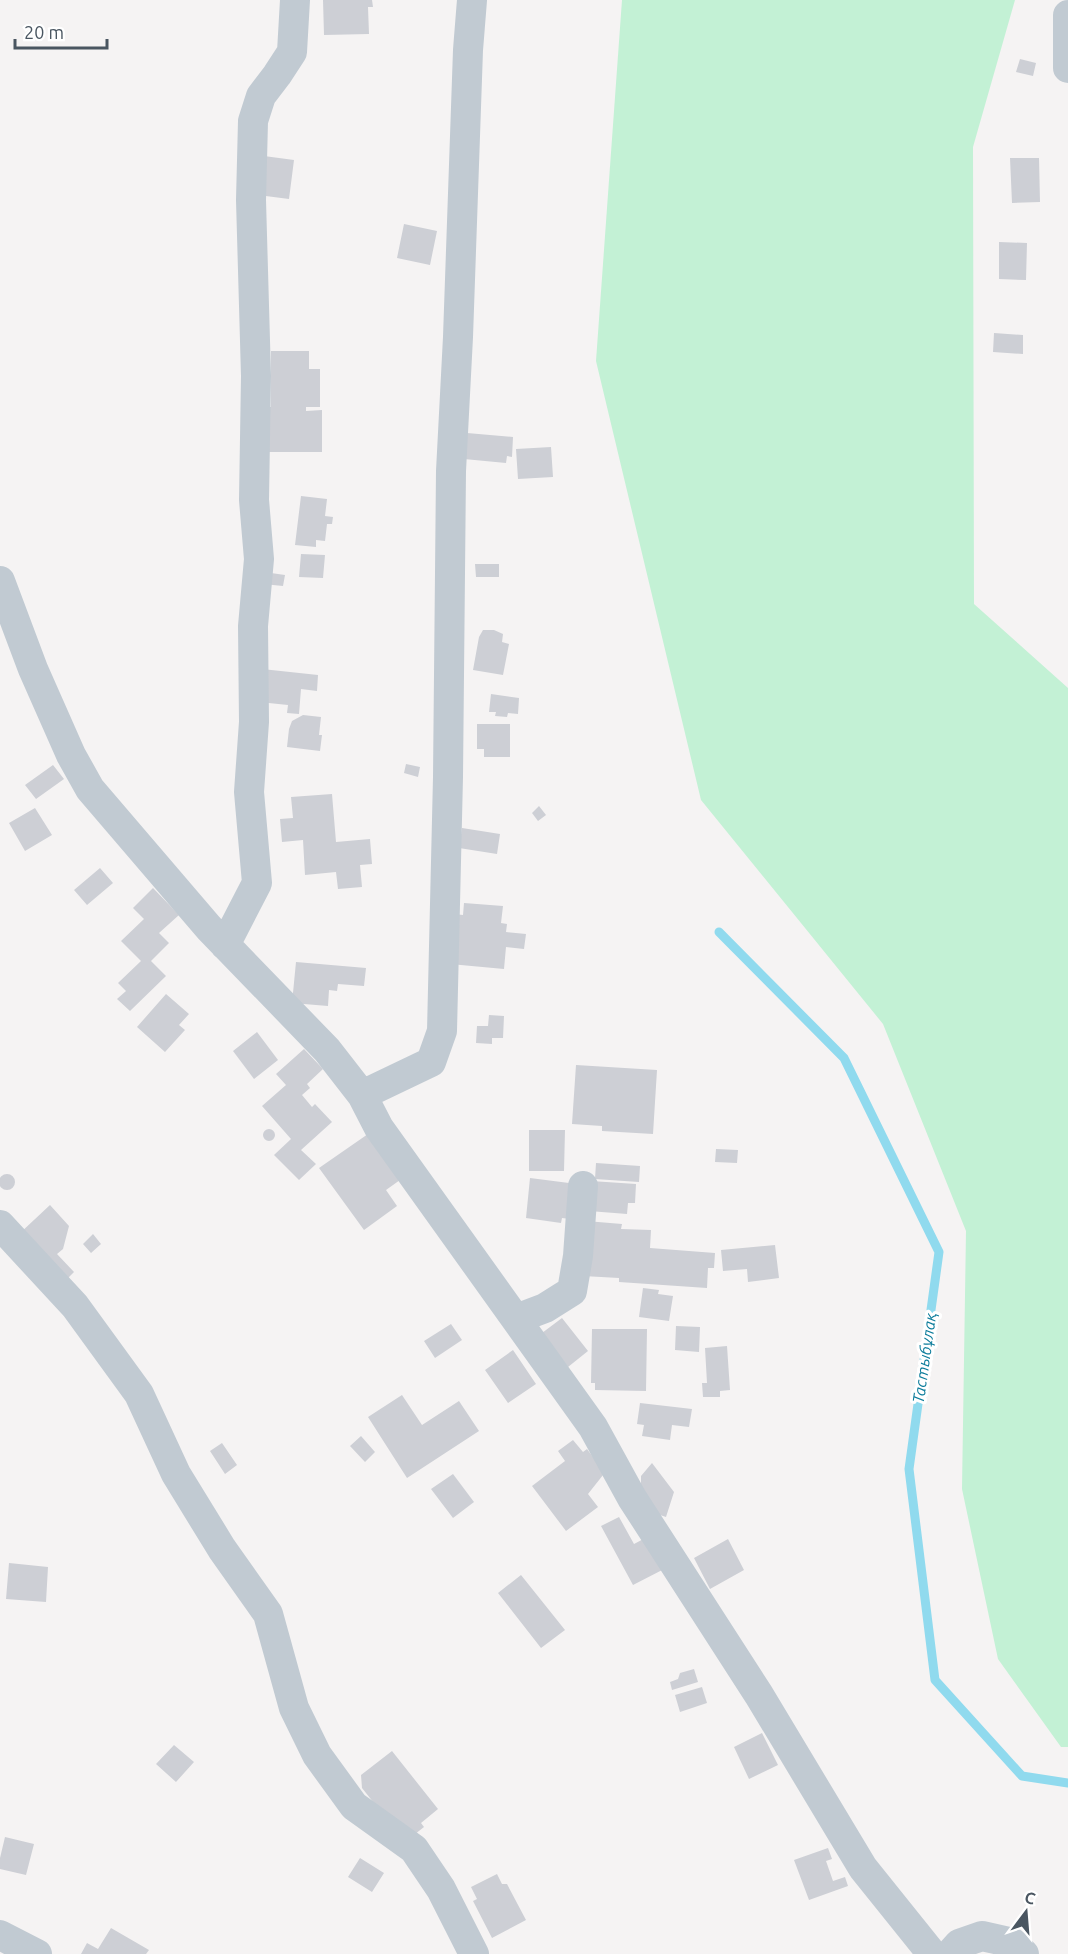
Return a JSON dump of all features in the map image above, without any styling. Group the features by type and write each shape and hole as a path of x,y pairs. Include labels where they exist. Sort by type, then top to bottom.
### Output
{"street":[{"path":"225,945 257,883 249,792 254,722 253,626 259,559 254,500 256,376 251,200 253,121 261,96 292,52 295,0"},
{"path":"362,1095 431,1062 442,1031 448,777 451,471 472,0"},
{"path":"1068,15 1068,68"},
{"path":"0,581 33,669 71,754 90,789 155,867 225,945 327,1050 362,1095 379,1128 593,1427 632,1498 759,1695 863,1868 932,1954"},
{"path":"516,1319 545,1308 572,1291 578,1256 583,1186"},
{"path":"0,1225 75,1306 139,1394 176,1474 222,1549 268,1614 294,1708 317,1755 354,1806 414,1849 441,1889 474,1954"},
{"path":"0,1935 37,1954"},
{"path":"950,1954 959,1944 981,1936 1013,1943 1024,1954"}],"green space":[{"path":"622,0 1015,0 973,147 974,604 1068,688 1068,1747 1061,1747 998,1659 962,1489 966,1231 883,1024 701,800 596,361"}],"building":[{"path":"323,0 372,0 373,7 368,7 369,34 324,35"},
{"path":"1020,59 1036,63 1033,76 1016,72"},
{"path":"264,156 294,160 289,199 258,195"},
{"path":"1010,158 1039,158 1040,202 1012,203"},
{"path":"404,224 437,231 430,265 397,258"},
{"path":"999,242 1027,243 1026,280 999,279"},
{"path":"994,333 1023,335 1023,354 993,352"},
{"path":"271,351 309,351 309,369 320,369 320,407 306,407 306,411 322,410 322,452 267,452 267,407 271,407"},
{"path":"467,433 513,437 512,457 507,456 506,463 464,459"},
{"path":"551,447 553,477 518,479 516,449"},
{"path":"301,496 327,499 325,516 333,517 332,524 327,524 325,541 316,540 316,547 295,545"},
{"path":"301,554 325,555 323,578 299,577"},
{"path":"475,564 499,564 499,577 476,577"},
{"path":"264,572 285,575 283,586 263,584"},
{"path":"483,630 494,630 503,634 502,642 509,644 503,675 473,670 479,637"},
{"path":"262,669 318,675 317,691 301,689 299,714 287,713 288,705 259,702"},
{"path":"491,694 519,698 518,714 508,713 507,717 495,716 496,712 489,712"},
{"path":"303,715 321,717 320,751 287,747 292,721"},
{"path":"477,724 510,724 510,757 484,757 484,749 477,749"},
{"path":"406,764 420,767 418,777 404,773"},
{"path":"53,765 64,779 36,799 25,785"},
{"path":"332,794 336,842 370,839 372,864 360,865 362,887 338,889 336,872 305,875 303,840 282,842 280,819 293,818 291,797"},
{"path":"539,806 546,815 538,821 532,813"},
{"path":"35,808 52,835 25,851 9,823"},
{"path":"462,828 500,834 497,854 459,848"},
{"path":"100,868 113,883 87,905 74,890"},
{"path":"153,888 179,915 159,933 169,943 151,961 166,976 130,1011 117,999 126,991 118,983 141,961 121,941 144,919 133,908"},
{"path":"464,903 503,906 501,923 507,924 506,932 526,934 524,949 506,947 504,969 450,964 454,914 463,915"},
{"path":"296,962 366,968 364,986 338,984 337,991 329,990 328,1006 292,1003"},
{"path":"166,994 189,1014 179,1025 185,1030 165,1052 137,1027"},
{"path":"489,1015 504,1016 503,1038 492,1038 492,1044 476,1043 477,1026 488,1026"},
{"path":"257,1032 278,1060 254,1079 233,1051"},
{"path":"304,1049 323,1069 307,1084 310,1088 302,1095 312,1107 315,1104 332,1122 301,1150 316,1164 299,1180 274,1155 291,1139 262,1106 286,1085 276,1074"},
{"path":"576,1065 657,1070 653,1134 602,1131 602,1126 572,1124"},
{"path":"269,1129 275,1135 269,1141 263,1135"},
{"path":"529,1130 565,1130 564,1171 529,1171"},
{"path":"368,1134 400,1180 386,1190 397,1206 364,1230 319,1168"},
{"path":"716,1149 738,1150 737,1163 715,1162"},
{"path":"596,1163 640,1166 639,1182 595,1179"},
{"path":"4,1174 10,1174 15,1182 13,1188 4,1190 -1,1185 -1,1179"},
{"path":"530,1178 569,1183 570,1219 562,1218 561,1223 526,1218"},
{"path":"591,1181 636,1184 635,1203 628,1203 627,1214 589,1211"},
{"path":"50,1205 69,1226 63,1249 57,1254 74,1272 64,1282 19,1234"},
{"path":"586,1221 622,1224 621,1229 651,1230 650,1248 715,1253 714,1268 708,1268 707,1288 619,1282 619,1278 583,1276"},
{"path":"93,1234 101,1244 91,1253 83,1244"},
{"path":"775,1245 779,1278 748,1282 747,1269 723,1271 721,1250"},
{"path":"643,1288 659,1290 658,1294 673,1296 669,1321 639,1317"},
{"path":"562,1318 588,1351 568,1367 542,1333"},
{"path":"451,1324 462,1340 435,1358 424,1341"},
{"path":"676,1326 700,1327 699,1352 675,1350"},
{"path":"592,1329 647,1329 646,1391 595,1390 595,1383 591,1383"},
{"path":"727,1346 730,1390 720,1391 720,1397 703,1397 702,1383 707,1383 705,1348"},
{"path":"513,1350 536,1384 508,1403 485,1370"},
{"path":"402,1395 422,1425 459,1401 479,1431 407,1478 368,1417"},
{"path":"640,1403 692,1409 689,1427 672,1425 670,1440 642,1436 644,1425 637,1424"},
{"path":"361,1436 375,1452 365,1462 350,1446"},
{"path":"573,1440 583,1452 587,1449 602,1469 603,1475 588,1494 598,1507 566,1531 532,1486 565,1461 558,1451"},
{"path":"222,1443 237,1465 225,1474 210,1451"},
{"path":"652,1463 674,1492 666,1517 654,1513 641,1488 641,1476"},
{"path":"453,1474 474,1502 453,1518 431,1489"},
{"path":"619,1517 634,1544 651,1535 668,1567 633,1585 601,1526"},
{"path":"728,1539 744,1570 710,1589 694,1558"},
{"path":"9,1563 48,1567 46,1602 6,1599"},
{"path":"521,1575 565,1630 541,1648 498,1593"},
{"path":"694,1669 698,1682 672,1690 670,1682 678,1679 680,1673"},
{"path":"702,1687 707,1703 680,1712 675,1695"},
{"path":"762,1733 778,1765 749,1779 734,1747"},
{"path":"174,1745 194,1762 176,1782 156,1764"},
{"path":"392,1751 438,1809 421,1823 424,1827 405,1842 362,1788 361,1775"},
{"path":"5,1837 34,1844 26,1875 0,1869"},
{"path":"828,1848 832,1859 826,1861 833,1881 845,1877 848,1886 809,1900 794,1860"},
{"path":"360,1858 384,1873 372,1892 348,1877"},
{"path":"497,1874 502,1884 507,1884 526,1920 492,1938 473,1901 477,1899 471,1887"},
{"path":"111,1928 149,1950 146,1954 81,1954 87,1943 98,1949"}],"waterway":[{"name":"Тастыбұлақ","path":"719,932 844,1058 939,1252 909,1469 935,1680 1022,1776 1068,1783"}]}
